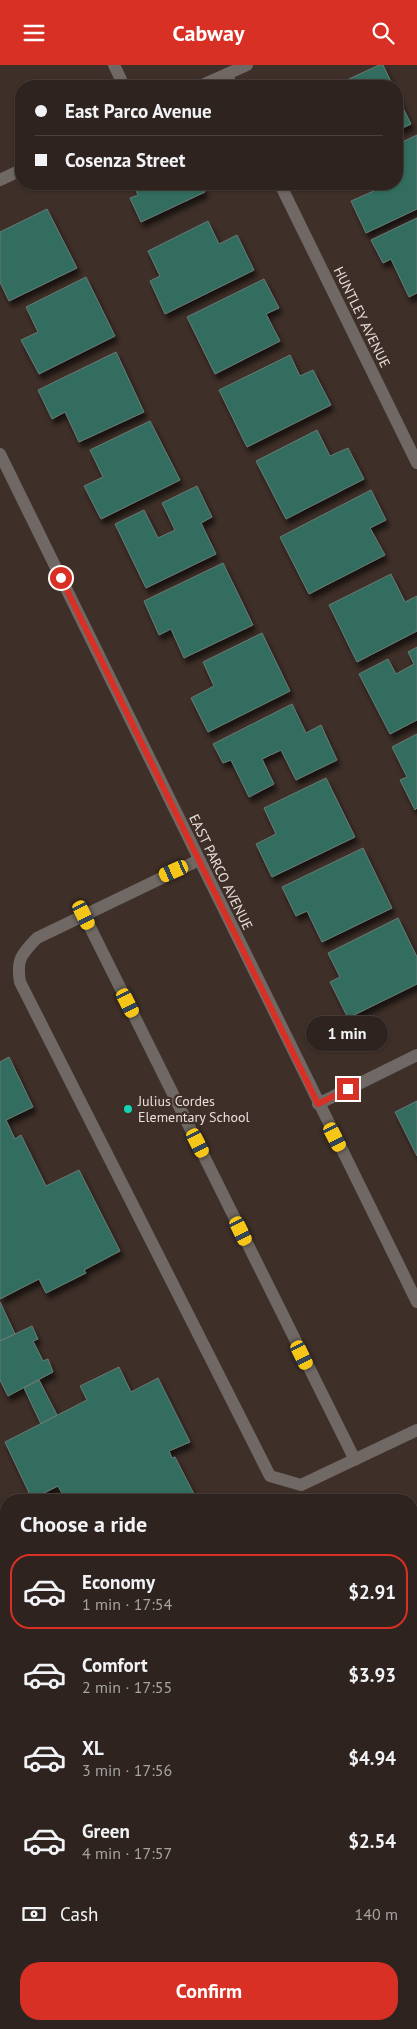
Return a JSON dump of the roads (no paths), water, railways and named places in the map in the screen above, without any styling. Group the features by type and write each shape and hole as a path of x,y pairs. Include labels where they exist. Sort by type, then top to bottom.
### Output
{"street":[{"path":"114,65 121,80"},
{"path":"213,80 247,65"},
{"path":"226,74 229,80"},
{"path":"0,181 15,173"},
{"name":"HUNTLEY AVENUE","path":"283,190 417,463"},
{"name":"EAST PARCO AVENUE","path":"0,454 417,1302"},
{"path":"199,860 37,938 20,957 17,969 20,982 270,1476 302,1485 417,1430"},
{"path":"84,915 355,1460"},
{"path":"318,1104 417,1055"}],"place":[{"name":"Julius Cordes Elementary School","path":"128,1109"}]}
